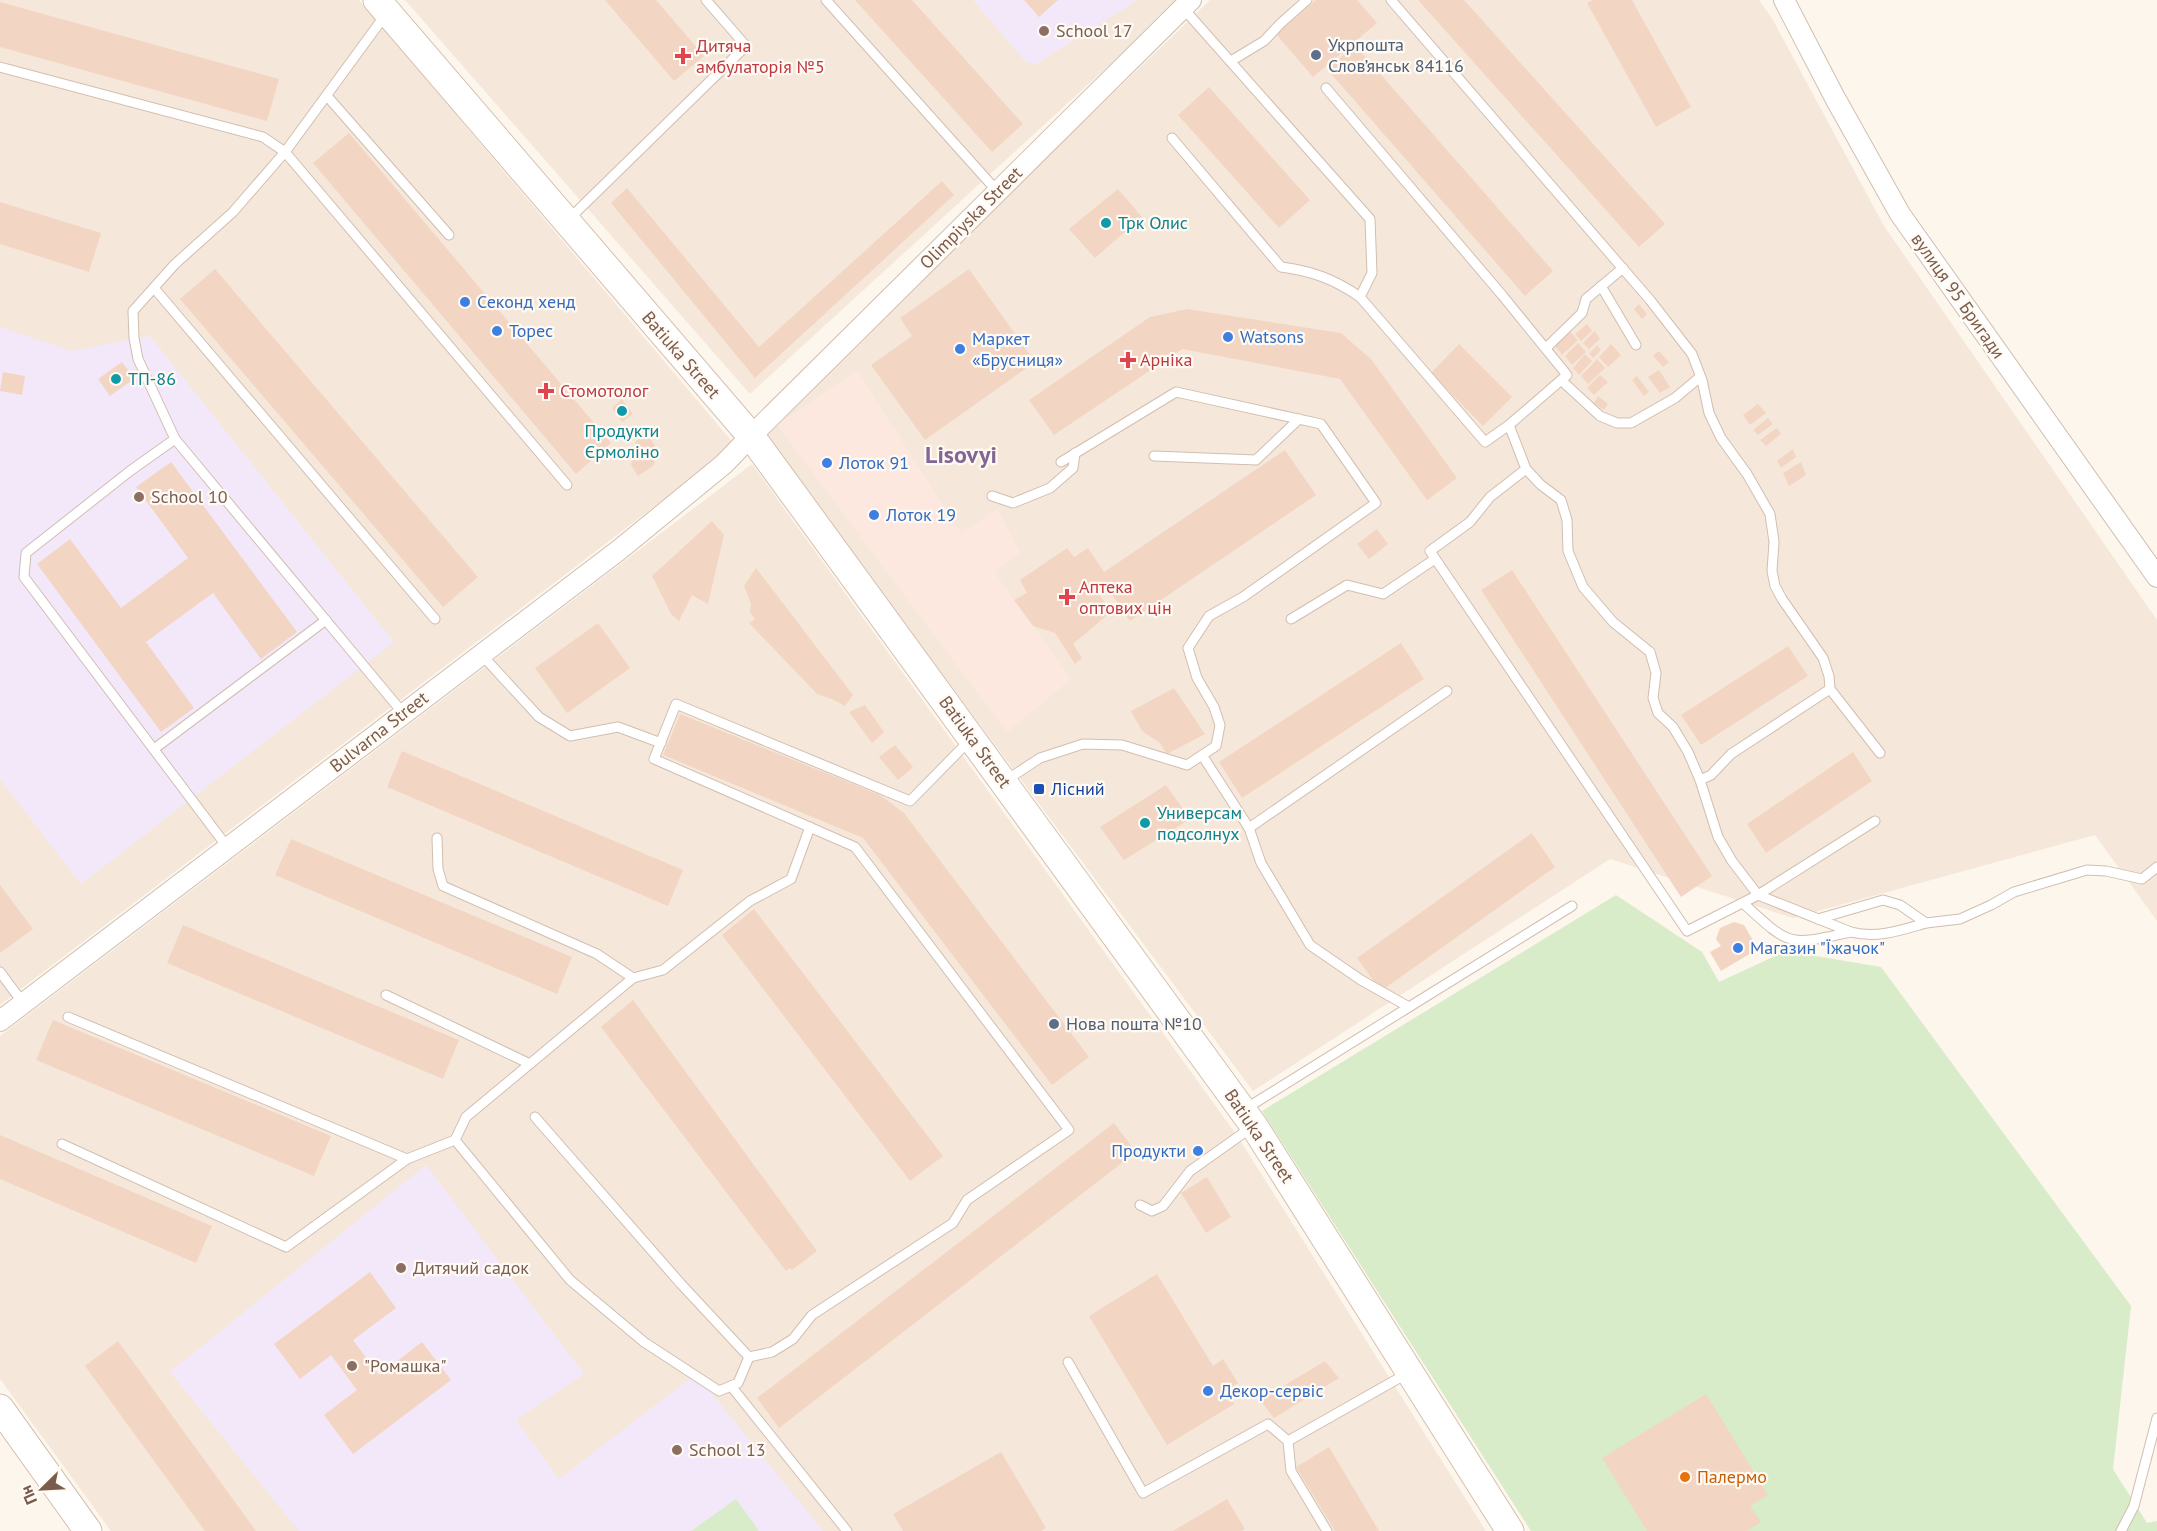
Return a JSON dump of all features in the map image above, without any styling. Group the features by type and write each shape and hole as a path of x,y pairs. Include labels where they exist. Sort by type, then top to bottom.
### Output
{"street":[{"name":"вулиця 95 Бригади","path":"1784,0 1835,98 1900,214 2157,577"},
{"name":"Olimpiyska Street","path":"751,436 1187,4"},
{"name":"Batiuka Street","path":"382,6 751,436 1249,1118 1510,1531"},
{"name":"Bulvarna Street","path":"0,1021 627,543 724,464 751,436"},
{"path":"0,1408 88,1531"}],"lane":[{"path":"566,221 746,46 706,0"},
{"path":"826,0 997,191"},
{"path":"1232,62 1264,41 1307,0"},
{"path":"1391,0 1623,268 1692,354 1709,413 1721,438 1748,474 1770,514 1774,542 1775,586 1823,658 1829,676 1830,689 1880,753"},
{"path":"1187,4 1232,62 1370,219 1372,273 1360,297"},
{"path":"382,6 327,96 285,152 233,212 175,264 133,311 134,338 138,359 175,439 403,713"},
{"path":"0,66 263,137 285,152 567,485"},
{"path":"1172,138 1281,267 1330,278 1360,297 1485,442 1509,425 1567,375 1326,88"},
{"path":"327,96 449,235"},
{"path":"1546,348 1582,313 1586,299 1623,268"},
{"path":"1601,286 1636,345"},
{"path":"153,288 435,619"},
{"path":"1562,380 1600,416 1617,423 1631,423 1674,398 1700,377"},
{"path":"1003,782 1040,758 1083,744 1122,746 1187,765 1216,746 1220,725 1214,707 1197,678 1188,648 1209,616 1243,597 1376,503 1321,424 1176,392 1061,462"},
{"path":"1154,456 1256,460 1299,419"},
{"path":"1509,425 1526,469 1541,485 1561,500 1567,520 1568,551 1582,587 1613,622 1650,652 1656,673 1653,698 1658,713 1673,727 1688,752 1700,780 1718,837 1732,861 1758,895 1868,937 1926,922 1960,919 2014,892 2087,870 2142,879 2157,867"},
{"path":"175,439 130,471 26,553 24,577 228,848"},
{"path":"992,496 1013,503 1050,488 1073,468 1075,453"},
{"path":"1526,469 1490,497 1470,522 1430,551 1687,932 1758,895 1875,821"},
{"path":"1292,619 1347,585 1383,594 1435,559"},
{"path":"154,748 326,620"},
{"path":"481,654 539,717 570,736 618,727 661,743"},
{"path":"1700,780 1711,775 1731,754 1830,689"},
{"path":"1249,828 1447,691"},
{"path":"749,1357 772,1352 793,1339 812,1315 953,1222 966,1200 1070,1130 855,847 654,759 676,704 910,801 972,739"},
{"path":"1202,755 1249,828 1262,863 1310,945 1361,980 1409,1007"},
{"path":"62,1144 286,1247 407,1159 455,1140 466,1117 633,978 663,970 750,901 791,879 810,828"},
{"path":"437,838 438,869 443,886 597,954 633,978"},
{"path":"1818,919 1883,900 1900,905 1926,922"},
{"path":"1743,903 1780,936 1793,942 1808,942 1851,932"},
{"path":"1140,1205 1152,1211 1163,1206 1190,1171 1249,1118 1409,1007 1572,906"},
{"path":"0,972 23,1003"},
{"path":"386,995 530,1064"},
{"path":"68,1017 407,1159"},
{"path":"535,1117 681,1284 749,1357"},
{"path":"455,1140 570,1280 644,1342 719,1391 738,1383 749,1357"},
{"path":"1068,1362 1143,1493 1268,1424 1288,1442 1291,1471 1327,1531"},
{"path":"1288,1442 1410,1372"},
{"path":"731,1386 848,1531"},
{"path":"2121,1531 2134,1506 2157,1418"}],"shaded area":[{"path":"0,0 359,0 735,445 0,1005"},
{"path":"405,0 1176,0 1140,37 750,394"},
{"name":"School 17","path":"973,0 1138,0 1036,64 1026,62"},
{"path":"1210,0 1759,0 1773,20 1884,226 2157,620 2157,921 2095,835 1793,918 1610,859 1253,1091 762,432"},
{"name":"School 10","path":"0,327 72,351 150,336 394,642 81,884 0,779"},
{"path":"857,371 961,533 997,509 1020,552 994,572 1071,679 1007,732 777,425"},
{"path":"752,464 1238,1137 1486,1531 111,1531 0,1379 0,1036"},
{"name":"Дитячий садок","path":"426,1165 584,1374 516,1420 559,1479 696,1374 823,1531 299,1531 170,1372"}],"green space":[{"path":"1616,895 1702,952 1719,982 1786,951 1881,967 2131,1306 2113,1469 2147,1523 2157,1521 2157,1531 1531,1531 1262,1111"},
{"path":"736,1499 759,1531 691,1531"}],"building":[{"path":"605,0 656,0 704,56 674,81"},
{"path":"855,0 912,0 1023,124 992,152"},
{"path":"1024,0 1058,0 1039,17"},
{"name":"Укрпошта Слов’янськ 84116","path":"1316,0 1357,0 1377,23 1313,77 1276,34"},
{"path":"1418,0 1464,0 1665,224 1639,247"},
{"path":"1593,0 1632,0 1691,107 1656,127 1587,3"},
{"path":"0,2 279,79 267,121 0,47"},
{"path":"1355,45 1553,271 1525,296 1327,69"},
{"path":"1209,87 1310,200 1279,228 1178,115"},
{"path":"349,133 611,443 576,474 313,163"},
{"path":"942,181 954,195 755,378 611,203 627,188 759,347"},
{"name":"Трк Олис","path":"1118,189 1142,217 1095,258 1069,229"},
{"path":"0,202 101,233 89,272 0,244"},
{"path":"215,269 478,577 443,607 180,299"},
{"name":"Маркет «Брусниця»","path":"969,269 1035,362 925,440 871,365 912,336 900,318"},
{"path":"1639,304 1647,314 1642,319 1634,309"},
{"path":"1187,309 1341,333 1371,359 1457,478 1427,500 1340,379 1182,349 1054,435 1029,400 1150,317"},
{"path":"1587,324 1592,331 1581,341 1575,334"},
{"path":"1595,331 1600,339 1589,349 1583,343"},
{"path":"1570,332 1578,340 1562,355 1555,346"},
{"path":"1578,343 1586,352 1572,365 1565,356"},
{"path":"1459,344 1512,397 1483,426 1431,373"},
{"path":"1611,344 1621,355 1608,367 1599,357"},
{"path":"1597,345 1601,350 1593,358 1589,354"},
{"path":"1659,351 1669,362 1663,367 1653,356"},
{"path":"1585,354 1592,361 1579,375 1573,368"},
{"path":"1597,359 1605,368 1588,384 1581,376"},
{"name":"ТП-86","path":"122,362 134,379 110,396 98,379"},
{"path":"1659,370 1670,387 1660,393 1648,377"},
{"path":"3,372 25,376 22,395 0,391"},
{"path":"1600,375 1608,382 1594,395 1587,388"},
{"path":"1637,376 1649,392 1644,396 1632,380"},
{"path":"1598,396 1608,404 1604,410 1594,403"},
{"name":"Продукти Єрмоліно","path":"622,399 633,414 622,422 612,408"},
{"path":"1758,404 1766,413 1750,425 1743,415"},
{"path":"1768,418 1773,424 1758,435 1753,430"},
{"path":"1777,428 1781,434 1766,446 1760,440"},
{"path":"648,434 656,448 654,465 638,476 631,465 636,441"},
{"path":"1793,449 1796,457 1781,468 1777,461"},
{"path":"1285,450 1316,495 1130,621 1108,589 1099,594 1111,612 1073,644 1082,658 1075,664 1055,633 1033,626 1014,600 1027,593 1020,580 1067,548 1074,557 1088,548 1104,572"},
{"path":"171,462 297,632 261,659 213,593 146,642 194,708 161,732 37,564 70,539 121,608 188,558 136,487"},
{"path":"1801,462 1806,475 1789,486 1783,473"},
{"path":"712,521 724,535 708,604 692,595 679,621 671,614 652,576"},
{"path":"1377,529 1388,544 1369,559 1357,544"},
{"path":"756,568 853,695 845,706 817,694 749,623 755,619 750,612 751,604 744,586"},
{"path":"1512,570 1712,876 1681,897 1481,590"},
{"path":"598,623 630,668 567,713 535,668"},
{"path":"1401,643 1424,679 1242,798 1219,762"},
{"path":"1788,646 1808,676 1701,745 1681,715"},
{"path":"1174,688 1205,734 1167,754 1160,743 1142,731 1131,711"},
{"path":"865,705 884,732 872,743 849,712"},
{"path":"680,714 880,795 904,813 1089,1057 1052,1085 863,838 663,755"},
{"path":"895,745 913,767 898,780 879,757"},
{"path":"402,751 683,870 668,906 387,787"},
{"path":"1853,752 1872,781 1766,853 1747,824"},
{"name":"Универсам подсолнух","path":"1166,785 1190,819 1124,860 1100,827"},
{"path":"1532,833 1555,867 1381,991 1357,958"},
{"path":"291,839 572,957 557,994 275,875"},
{"path":"0,885 33,929 0,953"},
{"path":"754,909 943,1156 910,1181 722,935"},
{"name":"Магазин \"Їжачок\"","path":"1734,922 1744,925 1758,949 1721,971 1710,952 1721,946 1716,939 1720,928"},
{"path":"183,925 459,1040 443,1079 167,963"},
{"path":"633,1000 817,1251 792,1270 790,1268 786,1271 601,1027"},
{"path":"53,1020 331,1136 314,1176 36,1060"},
{"path":"1114,1123 1136,1152 779,1428 757,1398"},
{"path":"0,1135 212,1226 196,1263 0,1179"},
{"path":"1207,1177 1231,1217 1206,1233 1181,1193"},
{"path":"370,1272 396,1308 353,1340 379,1375 422,1342 451,1380 353,1454 324,1415 357,1390 331,1355 300,1379 274,1344"},
{"path":"1157,1274 1213,1366 1223,1359 1238,1383 1226,1391 1234,1404 1167,1445 1089,1316"},
{"path":"118,1341 256,1531 205,1531 85,1366"},
{"path":"1325,1361 1339,1378 1274,1418 1260,1400"},
{"name":"Палермо","path":"1706,1394 1768,1495 1750,1506 1761,1522 1747,1531 1647,1531 1602,1458"},
{"path":"1329,1447 1379,1531 1335,1531 1296,1467"},
{"path":"1001,1452 1046,1528 1041,1531 903,1531 893,1514"},
{"path":"1227,1499 1245,1529 1241,1531 1173,1531"}],"place":[{"name":"School 17","path":"1044,31"},
{"name":"Укрпошта Слов’янськ 84116","path":"1316,55"},
{"name":"Дитяча амбулаторія №5","path":"683,56"},
{"name":"Трк Олис","path":"1106,223"},
{"name":"Секонд хенд","path":"465,302"},
{"name":"Торес","path":"497,331"},
{"name":"Watsons","path":"1228,337"},
{"name":"Маркет «Брусниця»","path":"960,349"},
{"name":"Арніка","path":"1128,360"},
{"name":"ТП-86","path":"116,379"},
{"name":"Стомотолог","path":"546,391"},
{"name":"Продукти Єрмоліно","path":"622,411"},
{"name":"Лоток 91","path":"827,463"},
{"name":"School 10","path":"139,497"},
{"name":"Лоток 19","path":"874,515"},
{"name":"Аптека оптових цін","path":"1067,597"},
{"name":"Лісний","path":"1039,789"},
{"name":"Универсам подсолнух","path":"1145,823"},
{"name":"Магазин \"Їжачок\"","path":"1738,948"},
{"name":"Нова пошта №10","path":"1054,1024"},
{"name":"Продукти","path":"1198,1151"},
{"name":"Дитячий садок","path":"401,1268"},
{"name":"\"Ромашка\"","path":"352,1366"},
{"name":"Декор-сервіс","path":"1208,1391"},
{"name":"School 13","path":"677,1450"},
{"name":"Палермо","path":"1685,1477"}],"district":[{"name":"Lisovyi","path":"961,455"}]}
